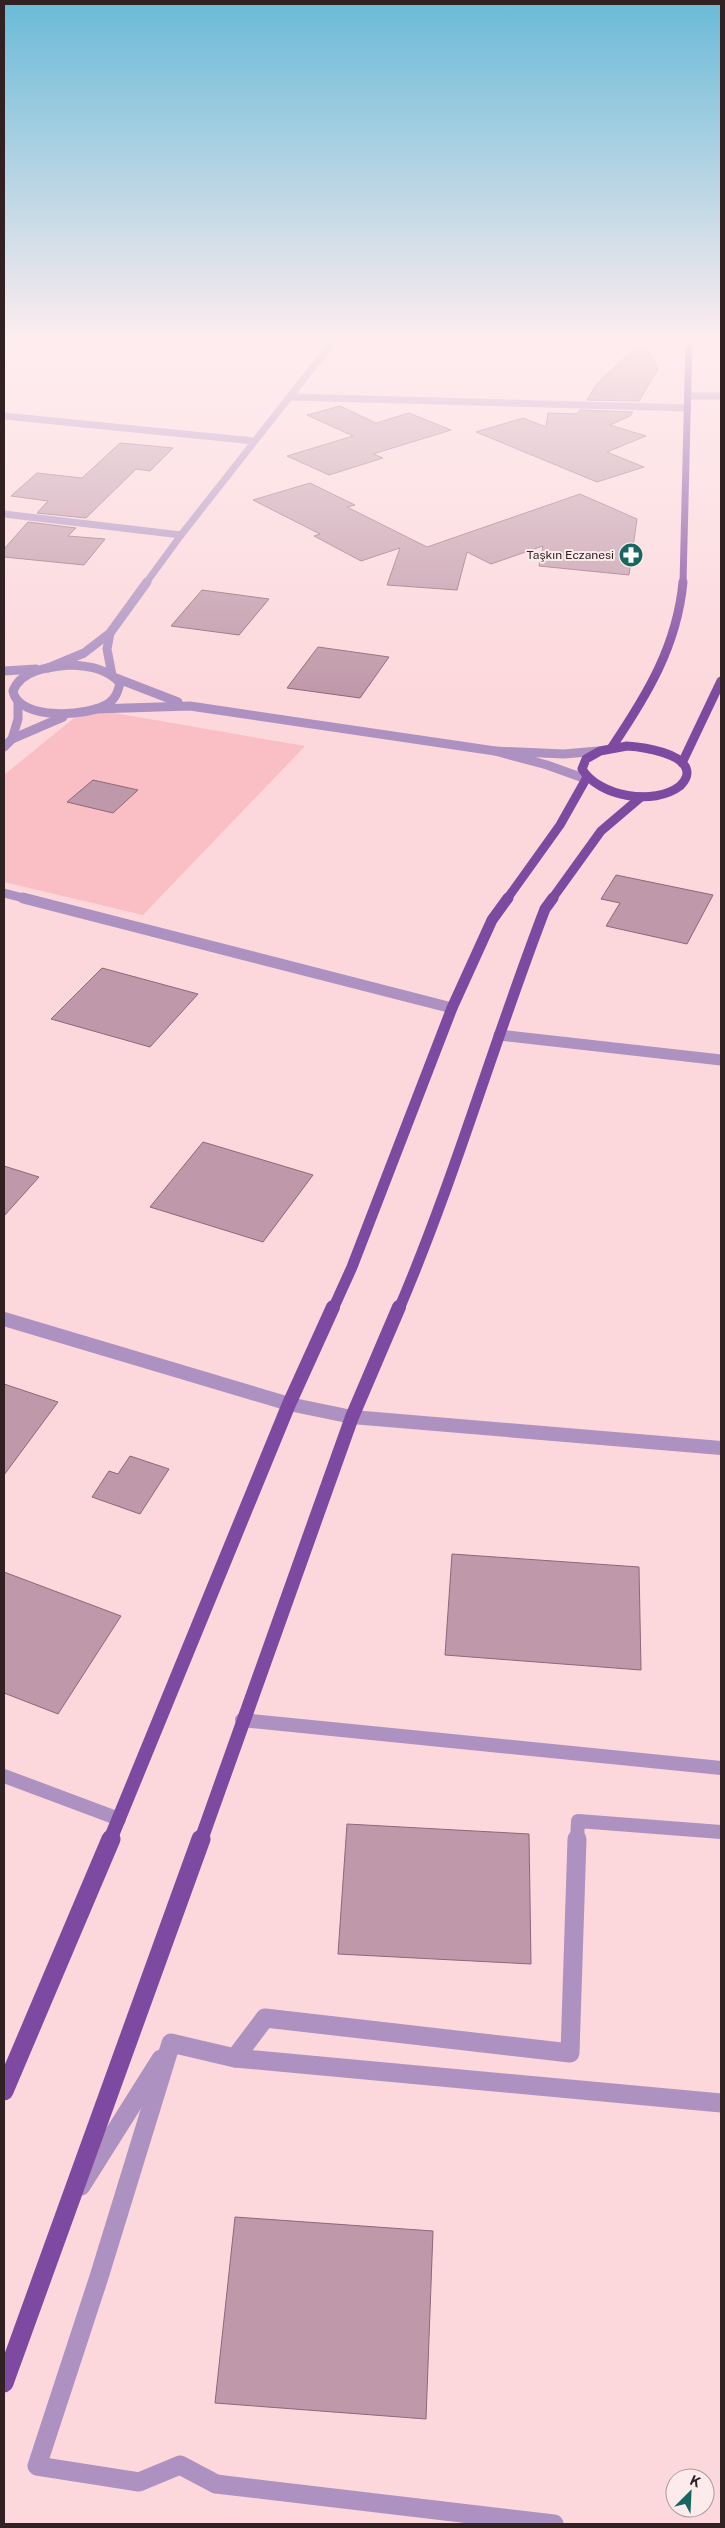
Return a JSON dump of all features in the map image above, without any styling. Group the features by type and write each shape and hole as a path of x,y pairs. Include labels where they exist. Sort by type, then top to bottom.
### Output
{"main road":[{"path":"612,747 647,692 665,657 673,633 686,550 684,523 686,457"},
{"path":"682,763 721,681"},
{"path":"612,747 644,747 659,750 682,763 686,770 686,778 681,785 665,793 641,797 609,792 586,779 582,771 583,764 588,756 612,747"},
{"path":"4,2091 119,1819 289,1404 352,1267 452,1008 492,920 560,825 586,779"},
{"path":"4,2383 71,2203 352,1416 413,1275 480,1095 512,994 545,908 601,831 641,797"}],"street":[{"path":"12,739 18,719 16,700 13,693 15,686 23,678 84,653 110,633 180,535 241,457"},
{"path":"4,514 180,535"},
{"path":"95,709 114,700 120,691 120,683 114,676 107,649 110,633"},
{"path":"4,671 87,666 155,695 190,706 495,751 564,754 598,751"},
{"path":"4,693 32,710 46,713 71,714"},
{"path":"4,747 12,739 71,714 95,709 190,706"},
{"path":"495,751 547,765 586,779"},
{"path":"4,893 452,1008"},
{"path":"499,1035 721,1060"},
{"path":"4,1319 289,1404 352,1416 721,1448"},
{"path":"242,1720 721,1768"},
{"path":"4,1776 119,1819"},
{"path":"235,2058 264,2018 570,2053 578,1821 721,1832"},
{"path":"71,2203 171,2044"},
{"path":"171,2044 235,2058 721,2103"},
{"path":"171,2044 99,2277 37,2466 139,2482 180,2465 216,2484 554,2524"}],"shaded area":[{"path":"103,711 305,746 143,915 4,882 4,775 74,718"}],"building":[{"path":"105,457 164,457 150,471 136,469 86,518 37,513 48,501 11,496 37,473 82,478"},
{"path":"289,457 383,458 329,475"},
{"path":"536,457 619,457 644,467 597,482"},
{"path":"310,483 355,505 347,507 427,547 580,494 637,519 629,575 539,566 543,546 491,564 467,552 457,590 387,585 400,548 361,561 314,536 320,534 253,500"},
{"path":"28,522 76,528 68,536 105,539 84,565 4,557 4,549"},
{"path":"202,590 269,599 239,635 171,626"},
{"path":"318,647 389,657 360,698 287,688"},
{"path":"93,780 138,790 113,813 67,802"},
{"path":"616,875 713,895 687,944 606,926 620,903 601,899"},
{"path":"102,968 198,994 150,1047 51,1019"},
{"path":"203,1142 313,1175 263,1242 150,1207"},
{"path":"4,1166 39,1177 4,1216"},
{"path":"4,1384 58,1402 4,1475"},
{"path":"130,1456 169,1469 140,1514 92,1497 109,1471 118,1474"},
{"path":"452,1554 639,1567 641,1670 445,1655"},
{"path":"4,1572 121,1616 58,1714 4,1693"},
{"path":"347,1824 529,1834 531,1964 338,1954"},
{"path":"235,2217 433,2231 426,2419 215,2403"}],"place":[{"name":"Taşkın Eczanesi","path":"631,555"}]}
